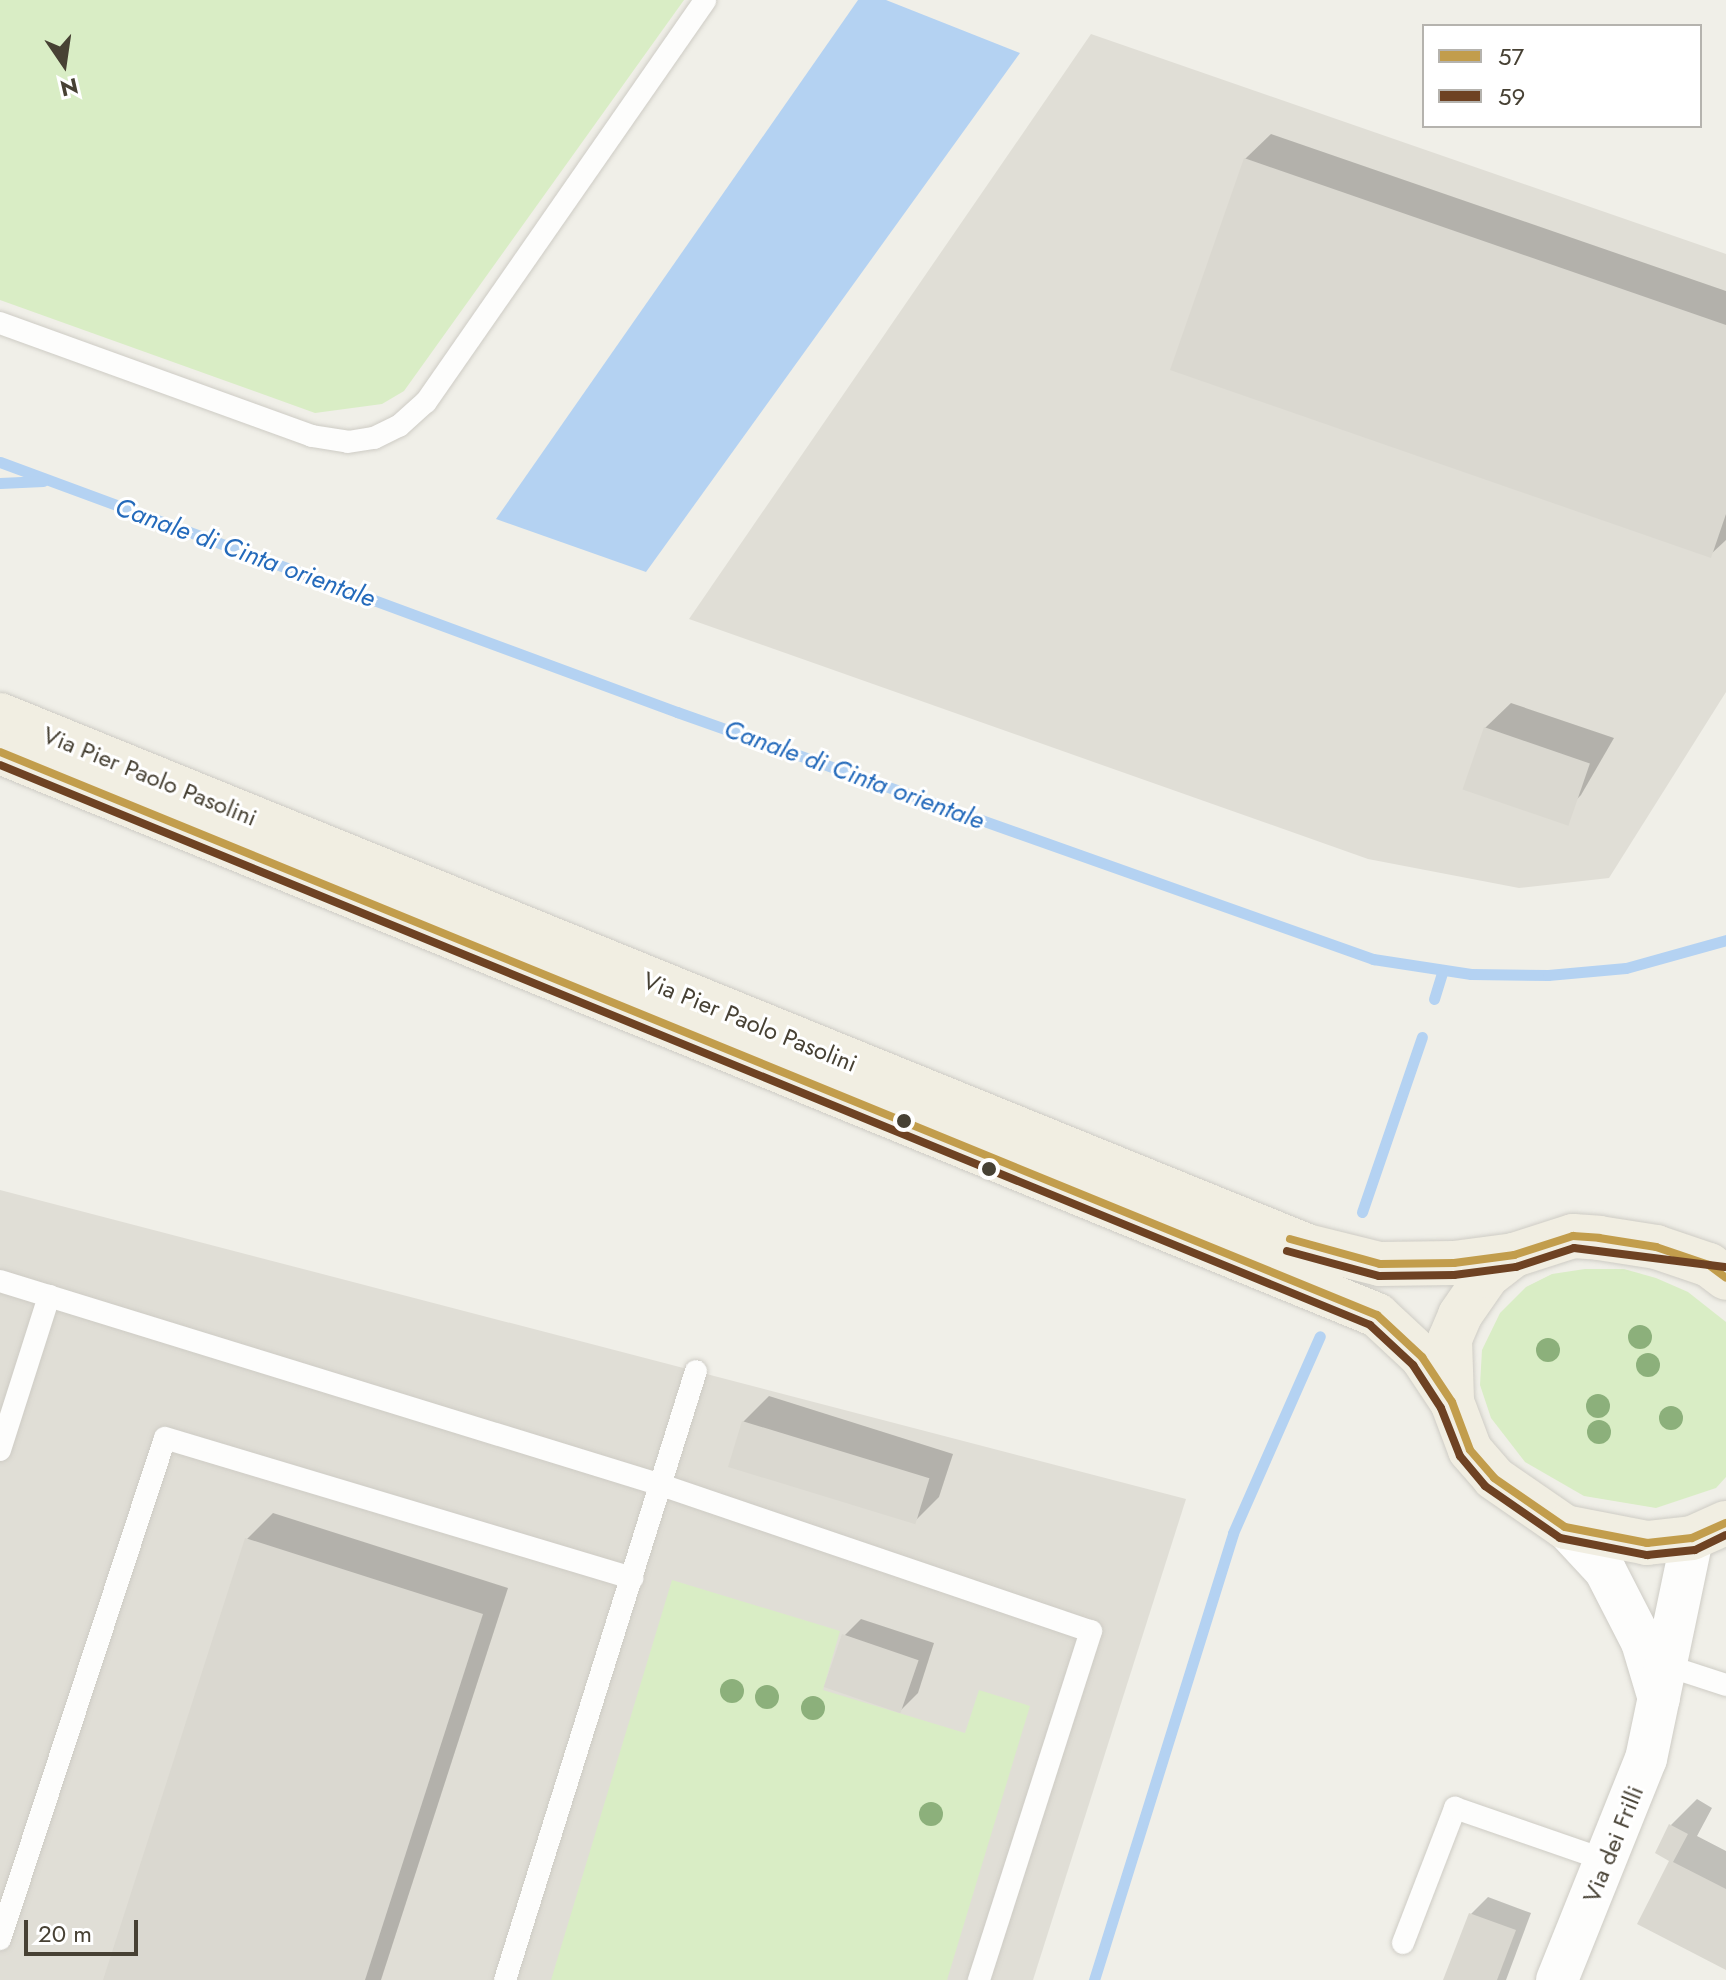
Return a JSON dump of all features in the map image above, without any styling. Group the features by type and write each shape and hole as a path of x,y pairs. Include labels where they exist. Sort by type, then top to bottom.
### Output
{"main road":[{"name":"Via Pier Paolo Pasolini","path":"0,715 1307,1246 1380,1264 1454,1263 1514,1255 1573,1236 1656,1247 1709,1265 1726,1278"},
{"name":"Via Pier Paolo Pasolini","path":"0,752 1377,1315 1422,1357 1452,1402 1470,1450 1494,1478 1565,1527 1647,1543 1717,1527"},
{"name":"Via Pier Paolo Pasolini","path":"1452,1402 1450,1339 1460,1315 1487,1276 1514,1255"}],"street":[{"path":"1656,1247 1726,1255"},
{"path":"1565,1527 1605,1570 1664,1685"},
{"name":"Via dei Frilli","path":"1559,1976 1608,1861 1717,1527"}],"lane":[{"path":"0,323 312,436 348,442 374,438 399,426 426,402 705,0"},
{"path":"0,1281 661,1485 1091,1631 979,1980"},
{"path":"0,1450 49,1296"},
{"path":"505,1980 696,1371"},
{"path":"0,1939 165,1438 632,1578"},
{"path":"1664,1685 1726,1685"},
{"path":"1403,1943 1455,1808 1608,1861"}],"shaded area":[{"path":"1091,34 1726,254 1726,692 1609,878 1519,888 1368,859 689,619"},
{"path":"0,1190 1186,1499 1033,1980 0,1980"}],"green space":[{"path":"0,0 684,0 404,391 382,404 315,413 0,300"},
{"path":"1585,1269 1624,1269 1656,1278 1688,1292 1726,1322 1726,1477 1716,1488 1656,1508 1584,1496 1525,1462 1491,1418 1480,1385 1482,1350 1500,1313 1526,1287 1552,1274"},
{"path":"672,1580 840,1631 823,1690 965,1733 979,1690 1030,1706 947,1980 551,1980"}],"water":[{"path":"858,0 886,0 1020,53 646,572 496,519"}],"building":[{"path":"1244,158 1726,325 1726,514 1711,558 1170,370"},
{"path":"1484,727 1590,763 1568,826 1463,789"},
{"path":"742,1421 929,1478 915,1524 728,1467"},
{"path":"245,1538 483,1614 365,1980 103,1980"},
{"path":"842,1634 919,1660 900,1713 824,1687"},
{"path":"1669,1824 1688,1834 1673,1862 1726,1889 1726,1970 1637,1924 1669,1861 1655,1853"},
{"path":"1469,1913 1516,1930 1497,1980 1443,1980"}],"waterway":[{"name":"Canale di Cinta orientale","path":"0,462 677,712 1373,959 1471,974 1548,975 1626,968 1726,940"},
{"path":"0,483 43,481"},
{"path":"1434,999 1443,970"},
{"path":"1362,1212 1422,1037"},
{"path":"1094,1980 1233,1533 1320,1336"}],"transit line":[{"name":"57","path":"0,752 1377,1315 1422,1357 1452,1402 1470,1450 1494,1478 1565,1527 1647,1543 1692,1538 1726,1523"},
{"name":"59","path":"0,765 1370,1325 1413,1365 1441,1408 1460,1456 1485,1486 1560,1538 1647,1555 1695,1550 1726,1535"},
{"name":"57","path":"1290,1239 1380,1264 1454,1263 1514,1255 1573,1236 1599,1238 1656,1247 1709,1265 1726,1278"},
{"name":"59","path":"1287,1251 1379,1276 1454,1275 1516,1267 1574,1248 1725,1267"}]}
